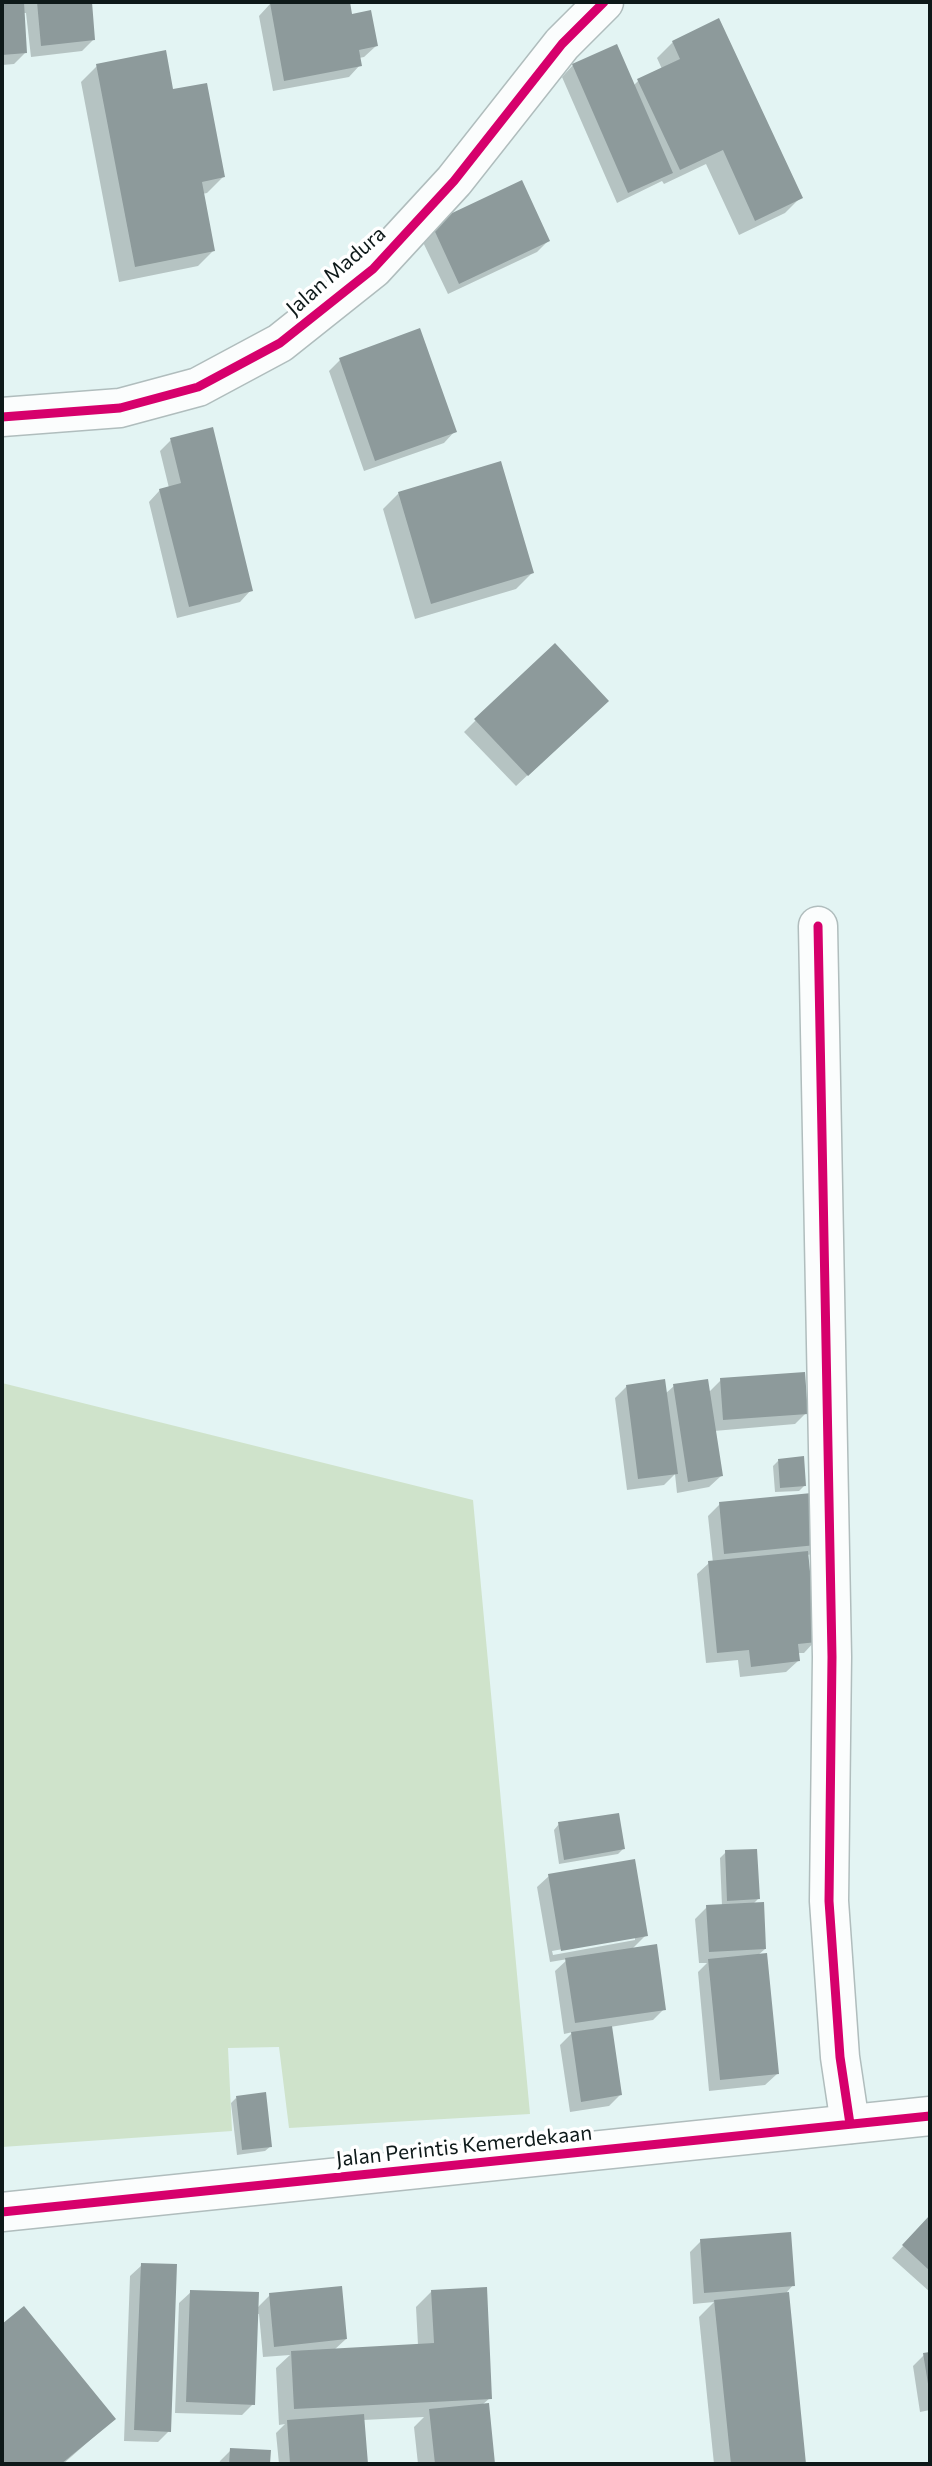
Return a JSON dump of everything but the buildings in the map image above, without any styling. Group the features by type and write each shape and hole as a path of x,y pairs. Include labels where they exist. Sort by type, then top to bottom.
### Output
{"street":[{"name":"Jalan Madura","path":"2,417 57,415 120,408 198,387 280,343 373,269 454,181 562,44 604,2"},
{"path":"818,926 832,1657 829,1901 840,2057 850,2124"},
{"name":"Jalan Perintis Kemerdekaan","path":"2,2212 930,2116"}],"green space":[{"path":"2,1383 473,1500 530,2114 289,2128 279,2047 228,2048 232,2131 2,2147"}],"cycle path":[{"path":"2,417 120,408 198,387 280,343 373,269 454,181 562,44 604,2"},
{"path":"818,926 832,1657 829,1901 840,2057 850,2124"},
{"path":"2,2212 930,2116"}]}
